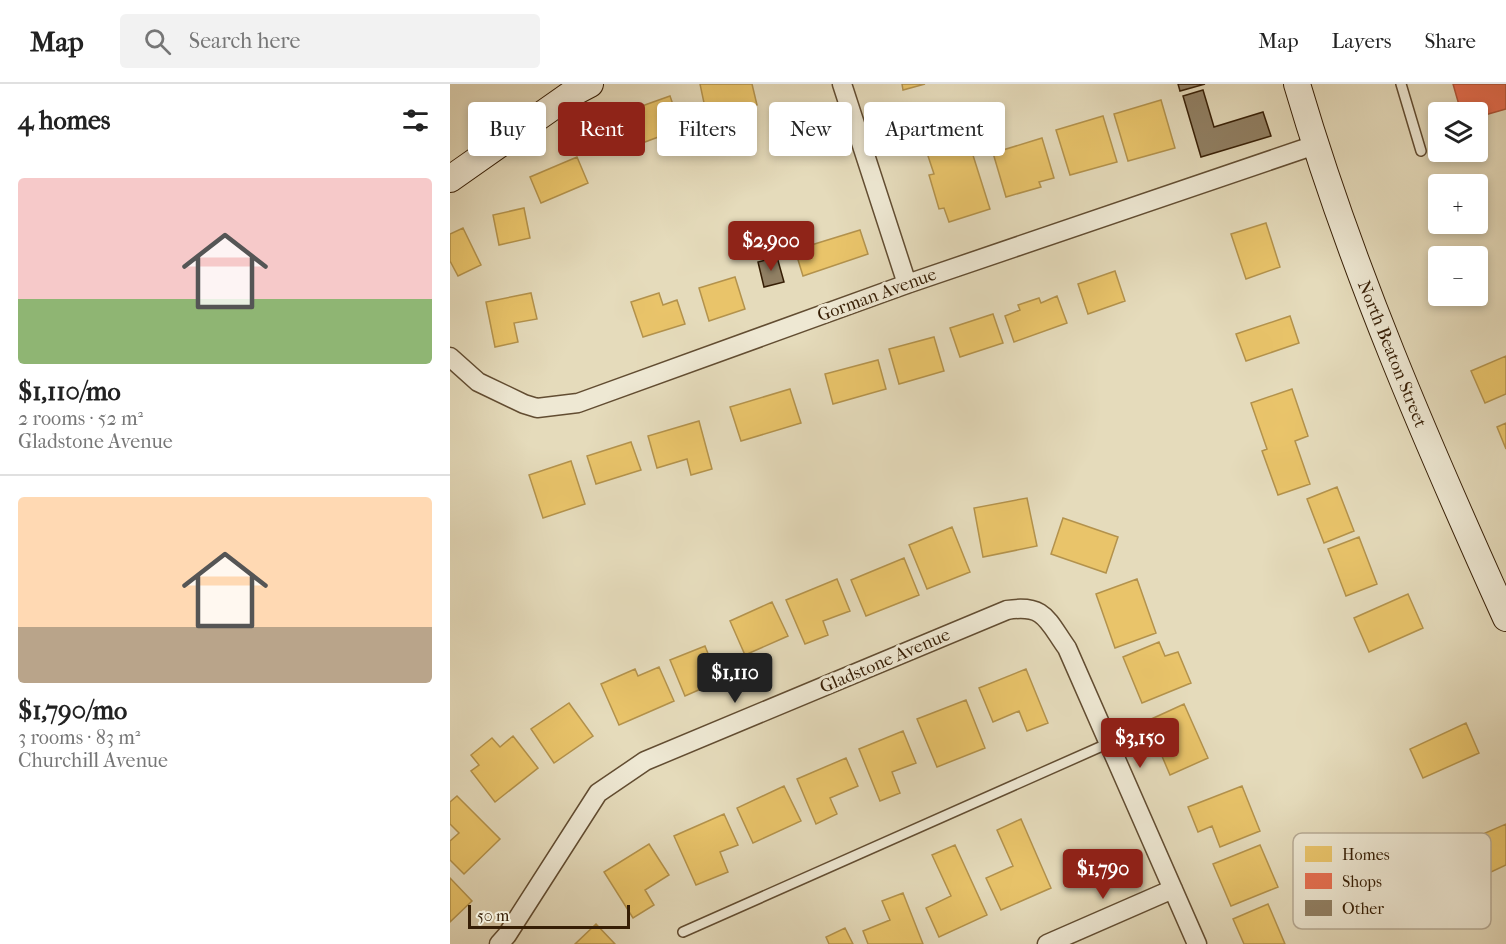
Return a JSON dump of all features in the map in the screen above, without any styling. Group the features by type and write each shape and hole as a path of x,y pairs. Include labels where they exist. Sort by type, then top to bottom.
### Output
{"main road":[{"path":"450,179 571,94 590,84"},
{"name":"North Beaton Street","path":"1297,84 1315,145 1366,293 1445,483 1506,618"}],"street":[{"path":"842,84 906,284"},
{"name":"Gorman Avenue","path":"450,357 478,382 524,404 537,408 578,403 906,284 1315,145"},
{"name":"Gladstone Avenue","path":"499,944 598,794 645,761 1007,610 1024,607 1040,611 1044,616 1067,648 1109,743"},
{"path":"1109,743 1197,944"},
{"path":"1047,944 1173,889"}],"lane":[{"path":"1401,84 1421,151"},
{"path":"683,932 1109,743"}],"building: Homes":[{"path":"700,84 752,84 756,102 704,102"},
{"path":"902,84 925,84 903,90"},
{"path":"670,96 672,102 657,102 657,138 645,142 645,105"},
{"path":"1161,100 1175,148 1128,161 1114,114"},
{"path":"1103,116 1117,162 1070,175 1056,130"},
{"path":"1042,138 1054,178 1039,182 1041,187 1006,197 994,156 1005,156 1005,149"},
{"path":"928,156 973,156 990,209 949,222 944,208 939,209 929,175 934,174"},
{"path":"577,157 588,183 541,203 530,177"},
{"path":"524,208 530,238 499,245 493,215"},
{"path":"1266,223 1280,267 1246,279 1231,234"},
{"path":"463,228 481,265 458,276 450,261 450,234"},
{"path":"860,230 868,254 803,276 795,250"},
{"path":"1115,271 1125,301 1088,314 1078,284"},
{"path":"735,277 745,309 709,321 699,288"},
{"path":"531,293 537,319 514,323 518,342 495,347 486,302"},
{"path":"659,293 663,305 677,300 685,324 643,337 631,302"},
{"path":"1057,296 1067,323 1014,342 1005,316 1020,310 1018,305 1039,298 1041,303"},
{"path":"993,314 1003,343 960,357 950,328"},
{"path":"1290,316 1299,343 1246,361 1236,334"},
{"path":"934,337 944,371 899,384 889,349"},
{"path":"1506,356 1506,394 1485,403 1471,371"},
{"path":"878,360 886,389 833,404 825,374"},
{"path":"790,389 801,423 741,441 730,407"},
{"path":"1292,389 1308,436 1295,441 1310,484 1278,495 1262,451 1267,449 1251,403"},
{"path":"699,421 712,469 691,475 687,459 657,468 648,436"},
{"path":"1506,423 1506,449 1497,427"},
{"path":"631,442 641,470 596,484 587,456"},
{"path":"571,461 585,504 543,518 529,475"},
{"path":"1337,487 1354,531 1324,543 1307,499"},
{"path":"1027,498 1037,546 983,557 974,508"},
{"path":"1063,518 1118,537 1106,573 1051,554"},
{"path":"952,527 970,572 927,589 909,545"},
{"path":"1359,537 1377,584 1346,596 1328,549"},
{"path":"904,558 919,595 866,616 851,580"},
{"path":"837,579 850,611 823,621 828,635 805,644 786,600"},
{"path":"1137,579 1156,633 1115,648 1096,594"},
{"path":"1408,594 1423,628 1369,652 1354,618"},
{"path":"772,602 788,636 745,655 730,621"},
{"path":"1159,642 1165,656 1178,652 1191,683 1142,703 1123,657"},
{"path":"705,646 719,681 685,696 670,660"},
{"path":"659,667 674,701 619,725 601,684 635,669 638,676"},
{"path":"1026,669 1048,723 1027,731 1019,711 993,722 979,688"},
{"path":"966,700 985,748 937,767 917,719"},
{"path":"569,703 593,736 554,763 531,729"},
{"path":"1184,704 1208,758 1170,775 1147,721"},
{"path":"1466,723 1479,753 1423,778 1410,749"},
{"path":"903,731 916,763 892,772 900,793 880,801 859,749"},
{"path":"513,736 538,768 495,802 471,771 479,765 471,755 492,738 500,747"},
{"path":"846,758 858,786 830,798 837,814 816,824 797,779"},
{"path":"784,786 801,821 753,843 737,808"},
{"path":"1242,786 1260,831 1220,847 1212,826 1198,832 1188,807"},
{"path":"457,796 500,839 464,874 450,860 450,841 459,833 450,824 450,802"},
{"path":"724,814 738,845 720,852 728,872 696,885 674,836"},
{"path":"1021,819 1051,888 1001,910 986,878 1013,866 997,830"},
{"path":"1506,824 1506,865 1491,872 1491,833 1485,833"},
{"path":"649,844 669,875 645,890 654,905 633,918 604,872"},
{"path":"955,845 987,915 939,937 926,908 951,896 932,855"},
{"path":"1260,845 1278,887 1231,906 1213,864"},
{"path":"450,878 472,901 450,922"},
{"path":"903,893 923,944 868,944 863,931 890,920 882,901"},
{"path":"1268,904 1285,944 1244,944 1233,919"},
{"path":"596,924 615,944 575,944"},
{"path":"845,928 853,944 829,944 826,937"}],"building: Shops":[{"path":"1453,84 1506,84 1506,109 1488,114 1488,102 1458,102"}],"building: Other":[{"path":"1178,84 1205,84 1180,91"},
{"path":"1203,90 1214,127 1263,112 1271,136 1201,157 1183,96"},
{"path":"777,257 784,282 764,287 758,262"}]}
